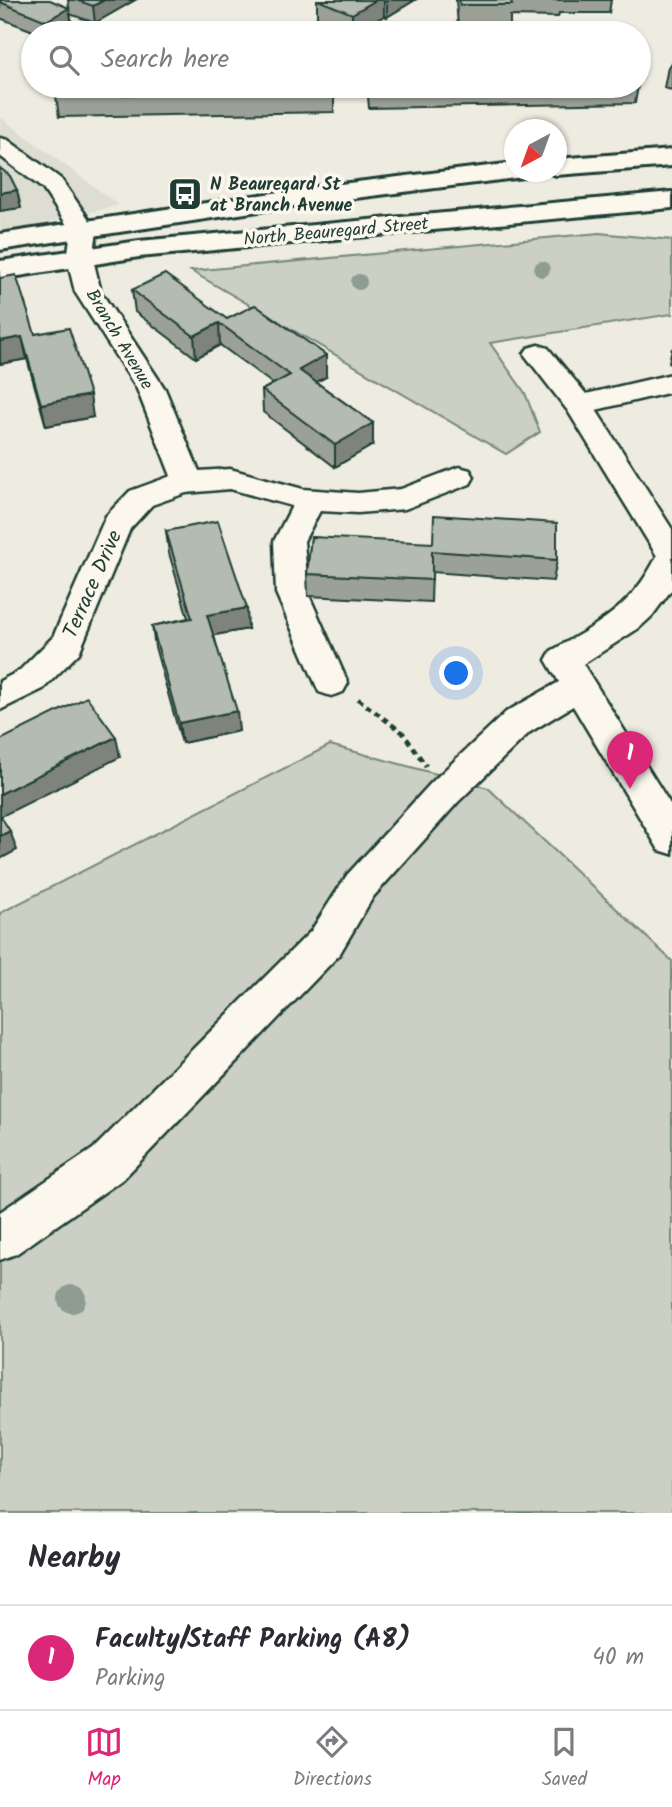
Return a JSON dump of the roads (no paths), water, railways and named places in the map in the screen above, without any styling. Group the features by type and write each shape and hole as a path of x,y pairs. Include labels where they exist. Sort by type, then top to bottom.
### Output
{"main road":[{"path":"567,166 672,158"},
{"name":"North Beauregard Street","path":"0,242 286,199 504,172"},
{"name":"North Beauregard Street","path":"0,270 139,249 672,200"}],"street":[{"path":"0,146 52,184 84,231"},
{"name":"Branch Avenue","path":"84,231 80,260 88,292 151,389 173,449 189,482"},
{"path":"538,354 579,405 672,556 662,583 630,620 563,660 672,839"},
{"path":"579,405 672,383"},
{"path":"331,683 292,593 289,541 311,499 358,503 405,499 459,477"},
{"name":"Terrace Drive","path":"0,697 31,680 67,644 117,524 141,498 189,482 230,479 311,499"},
{"path":"0,1238 108,1164 325,943 360,886 445,792 518,722 579,686"}],"place":[{"name":"N Beauregard St at Branch Avenue","path":"185,194"},
{"name":"Faculty/Staff Parking (A8)","path":"630,789"}]}
